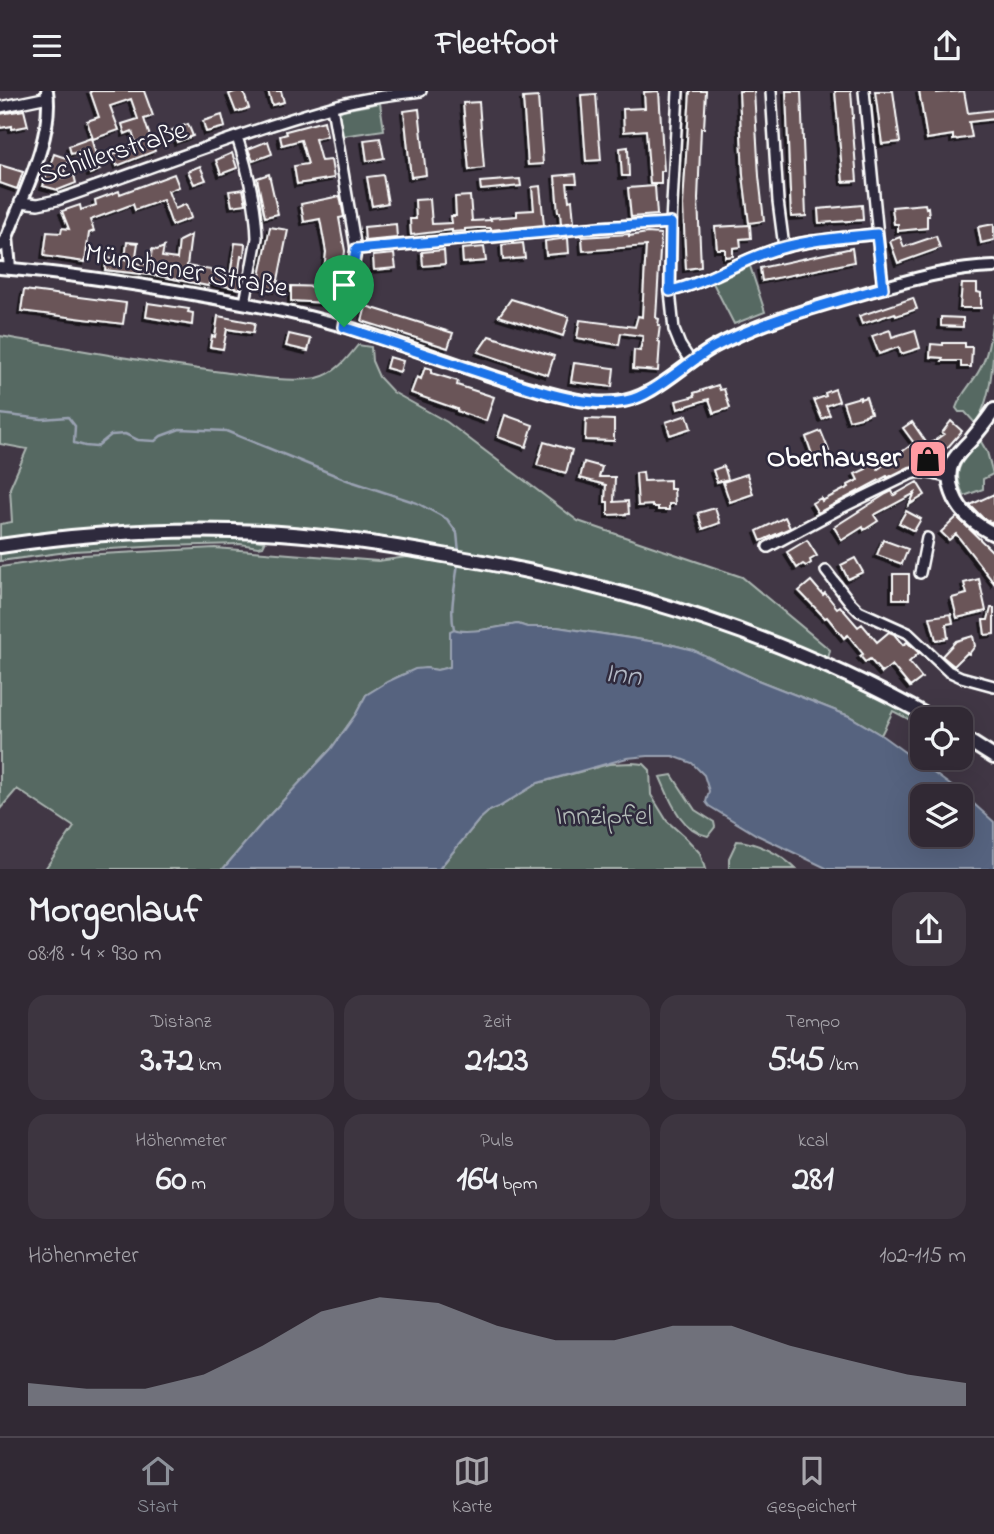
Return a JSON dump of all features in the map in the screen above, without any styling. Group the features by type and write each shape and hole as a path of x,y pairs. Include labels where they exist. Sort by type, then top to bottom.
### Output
{"main road":[{"path":"994,410 956,456 950,469 954,494 968,517 994,534"},
{"path":"0,546 97,535 173,531 282,533 367,542 466,558 573,581 661,605 749,634 853,678 910,707"},
{"path":"973,744 994,757"}],"street":[{"name":"Schillerstraße","path":"20,202 38,204 57,200 237,137 378,94 421,91"},
{"path":"678,91 670,291 674,330 691,362"},
{"path":"771,91 778,201 784,247"},
{"path":"864,91 883,288"},
{"path":"0,107 48,94 48,117 43,141 3,241 5,268"},
{"path":"332,107 356,249 344,327"},
{"path":"237,137 249,177 257,227 245,303"},
{"path":"356,249 671,223"},
{"path":"670,291 688,287 741,262 784,247 877,234"},
{"name":"Münchener Straße","path":"5,268 130,283 245,303 344,327 548,393 603,403 640,397 714,347 750,330 930,274 994,267"},
{"path":"768,547 911,474 921,472 950,478"},
{"path":"920,573 928,538"},
{"path":"826,571 859,611 908,633 948,671 994,685"}],"green space":[{"path":"380,103 384,130 342,136 340,112"},
{"path":"750,266 765,312 734,324 713,283"},
{"path":"994,313 989,386 986,400 975,423 965,412 959,412 956,408 983,363"},
{"path":"0,336 166,364 294,380 323,376 340,365 358,345 371,347 372,361 379,377 393,392 447,422 578,521 742,577 830,650 828,659 751,629 634,592 515,563 374,536 282,526 187,523 92,528 0,540 0,524 12,522 10,488 27,449 0,444"},
{"path":"980,440 987,452 993,474 983,479 983,489 964,496 958,479 960,465"},
{"path":"213,536 265,542 258,547 240,544 74,551 0,561 0,553 53,546"},
{"path":"215,548 378,561 407,557 458,563 589,592 736,635 808,663 895,705 910,713 910,720 893,711 881,735 849,716 755,679 693,650 669,644 557,627 527,627 518,624 461,632 451,650 450,667 437,670 426,668 401,675 366,695 331,749 223,869 45,869 74,827 17,789 0,809 0,567 82,555"},
{"name":"Innzipfel","path":"609,764 644,764 650,770 651,795 667,821 700,853 705,869 439,869 489,811 538,783"},
{"path":"672,775 695,810 714,822 715,827 708,836 698,833 677,813 660,777"},
{"name":"Innzipfel","path":"737,841 769,850 796,869 729,869 729,858"}],"water":[{"name":"Inn","path":"518,624 527,627 557,627 669,644 693,650 755,679 849,716 910,756 910,770 929,770 949,784 910,784 910,847 973,847 973,803 994,822 994,869 828,869 757,835 709,806 706,802 709,791 704,775 692,763 673,756 648,756 627,758 538,783 489,811 439,869 223,869 331,749 366,695 415,669 437,670 450,667 450,631 476,631"}],"building":[{"path":"90,91 144,91 153,116 144,119 155,151 117,166 113,154 137,146 132,131 125,134 122,124 138,119 131,99 110,106 119,130 93,139 87,121 99,117"},
{"path":"243,91 249,108 236,112 229,94"},
{"path":"268,91 281,91 284,102 272,105"},
{"path":"659,91 664,171 661,171 661,184 650,184 646,130 624,132 623,109 645,108 644,92"},
{"path":"690,91 706,91 704,128 701,128 698,199 701,267 686,269 683,205"},
{"path":"739,91 754,91 764,221 749,223 743,175"},
{"path":"786,91 801,91 806,216 791,217"},
{"path":"835,91 851,91 857,181 843,182"},
{"path":"875,91 893,91 900,142 882,144"},
{"path":"919,91 964,91 968,113 994,110 994,119 969,122 972,137 953,140 953,135 927,139"},
{"path":"596,94 601,160 586,161 581,95"},
{"path":"538,97 543,164 528,165 523,98"},
{"path":"479,102 484,168 469,170 463,103"},
{"path":"419,109 426,175 411,177 404,111"},
{"path":"24,110 28,126 0,128 0,114"},
{"path":"222,115 225,127 206,132 203,121"},
{"path":"324,121 327,136 315,139 321,161 331,160 334,178 297,184 294,166 308,164 301,140 282,145 280,136 287,134 286,131"},
{"path":"188,124 193,136 177,142 172,130"},
{"path":"91,138 100,170 90,174 81,151 71,154 69,146"},
{"path":"380,138 384,158 367,161 364,140"},
{"path":"268,141 272,154 253,161 248,149"},
{"path":"628,147 629,176 622,176 620,148"},
{"path":"232,153 237,168 221,174 216,160"},
{"path":"54,154 69,159 62,178 74,175 76,183 58,190 43,186"},
{"path":"0,165 23,172 17,189 0,183"},
{"path":"200,166 206,180 194,184 188,171"},
{"path":"174,174 179,187 168,191 175,209 186,204 191,218 172,225 163,200 135,210 133,204 90,220 94,231 89,233 85,262 44,256 47,232 61,233 62,228 69,229 62,211 80,205 81,210 96,205 95,200 119,191 120,194"},
{"path":"269,174 278,214 265,217 257,178"},
{"path":"576,174 577,183 567,183 574,222 561,224 555,176"},
{"path":"383,175 388,203 372,206 367,177"},
{"path":"520,179 521,186 481,190 480,182"},
{"path":"540,186 544,225 411,235 410,219 416,219 415,200 430,199 432,224 452,223 451,216 456,216 455,197 470,196 472,221 491,220 490,218 517,216 517,211 534,210 532,187"},
{"path":"655,186 657,215 631,217 628,188"},
{"path":"243,189 246,204 232,206 229,191"},
{"path":"340,196 344,217 339,218 345,251 342,274 324,271 326,252 320,219 304,222 301,204"},
{"path":"925,204 929,216 927,228 898,231 898,224 894,224 892,207"},
{"path":"862,205 863,220 819,223 818,209"},
{"path":"396,224 397,238 365,241 364,227"},
{"path":"994,224 994,240 981,243 978,227"},
{"path":"750,225 751,238 740,239 741,247 733,248 733,256 725,257 725,249 717,249 715,227"},
{"path":"270,227 288,230 276,290 258,286"},
{"path":"661,234 656,318 659,319 660,325 658,371 633,369 634,350 640,351 643,336 621,333 619,345 577,338 580,320 635,327 638,316 642,317 646,246 583,251 582,237"},
{"path":"191,235 187,266 230,276 235,243 245,244 238,277 242,278 240,289 105,270 107,258 125,260 127,242 138,243 135,263 150,265 152,249 164,247 162,257 177,259 179,241"},
{"path":"936,236 940,248 898,263 890,241 900,237 904,247"},
{"path":"568,238 569,253 546,255 545,241"},
{"path":"523,243 525,258 503,260 502,245"},
{"path":"484,247 486,261 463,263 462,249"},
{"path":"852,248 854,262 762,281 760,268"},
{"path":"444,250 445,264 423,266 422,252"},
{"path":"394,254 396,268 374,270 373,256"},
{"path":"962,284 977,284 977,292 981,293 981,308 960,308"},
{"path":"291,286 327,287 327,303 291,301"},
{"path":"24,290 126,303 123,324 21,311"},
{"path":"913,298 917,309 862,324 859,316"},
{"path":"511,299 569,317 563,336 499,316"},
{"path":"148,303 189,309 188,312 193,313 192,325 146,317"},
{"path":"366,306 453,333 448,348 362,321"},
{"path":"218,316 255,323 253,333 227,329 223,349 210,347 212,336 215,337"},
{"path":"941,317 963,318 963,327 941,326"},
{"path":"890,330 892,337 915,330 920,348 901,354 899,347 879,354 872,336"},
{"path":"289,334 311,339 308,351 286,346"},
{"path":"489,336 554,356 548,375 478,352"},
{"path":"965,343 965,347 972,347 971,367 961,367 961,361 942,361 943,358 930,357 931,344"},
{"path":"389,357 403,361 400,372 386,368"},
{"path":"574,363 614,368 612,387 571,382"},
{"path":"425,367 432,369 431,373 458,381 457,385 494,397 486,421 411,393 417,377 421,379"},
{"path":"718,385 720,390 724,389 730,408 714,413 709,399 678,409 676,401"},
{"path":"835,389 839,401 826,406 830,415 822,419 814,400"},
{"path":"866,397 871,413 849,420 843,402"},
{"path":"505,415 533,425 526,447 498,437"},
{"path":"687,415 691,428 670,435 666,422"},
{"path":"586,419 614,420 614,441 585,440"},
{"path":"951,421 962,431 948,447 924,465 909,467 887,476 818,513 812,503 821,498 822,501 849,487 848,485 858,480 855,474 866,469 865,467 875,462 878,469 914,443 903,428 912,422 928,445 944,434 942,433"},
{"path":"821,431 829,451 813,457 806,437"},
{"path":"544,442 572,450 566,473 537,465"},
{"path":"584,462 602,467 599,477 615,477 614,502 628,501 629,514 608,515 608,502 605,502 606,485 580,478"},
{"path":"724,466 728,479 717,482 713,470"},
{"path":"643,472 644,481 670,480 675,504 669,504 669,510 658,510 658,507 652,505 638,506 636,473"},
{"path":"747,474 753,494 730,502 723,482"},
{"path":"917,482 925,495 909,505 915,493 874,515 878,521 842,540 834,527 886,494 892,491 894,495"},
{"path":"994,494 994,524 970,505"},
{"path":"715,508 720,523 703,529 698,513"},
{"path":"906,511 921,519 914,531 899,523"},
{"path":"785,517 790,528 761,541 757,531"},
{"path":"957,517 994,553 994,583 956,534 949,540 941,532"},
{"path":"807,540 817,556 806,566 803,564 797,568 787,552"},
{"path":"883,540 908,549 902,564 877,555"},
{"path":"855,558 863,572 848,579 841,565"},
{"path":"893,574 909,574 909,599 893,599"},
{"path":"979,579 986,611 957,618 952,598 967,594 964,583"},
{"path":"811,581 837,608 840,606 858,627 862,624 877,642 889,632 903,645 907,642 919,653 909,662 922,678 910,687 892,665 882,673 870,659 865,662 860,656 863,654 848,635 844,638 827,617 799,591"},
{"path":"991,608 994,608 994,634 985,635 983,620 988,620"},
{"path":"951,614 953,623 946,624 948,638 936,640 930,617"},
{"path":"973,636 975,646 954,666 942,656 956,641"}],"waterway":[{"path":"0,414 42,419 68,417 75,426 74,443 96,447 111,435 125,434 138,440 155,441 180,429 226,431 347,480 417,503 447,519 457,533 459,552"},
{"path":"454,629 453,604 458,562"}],"place":[{"name":"Oberhauser","path":"928,459"}],"route":[{"path":"671,223 670,291 688,287 741,262 784,247 877,234 883,288 796,314 731,338 640,397 615,403 576,400 548,393 344,327 356,249 671,223"}]}
